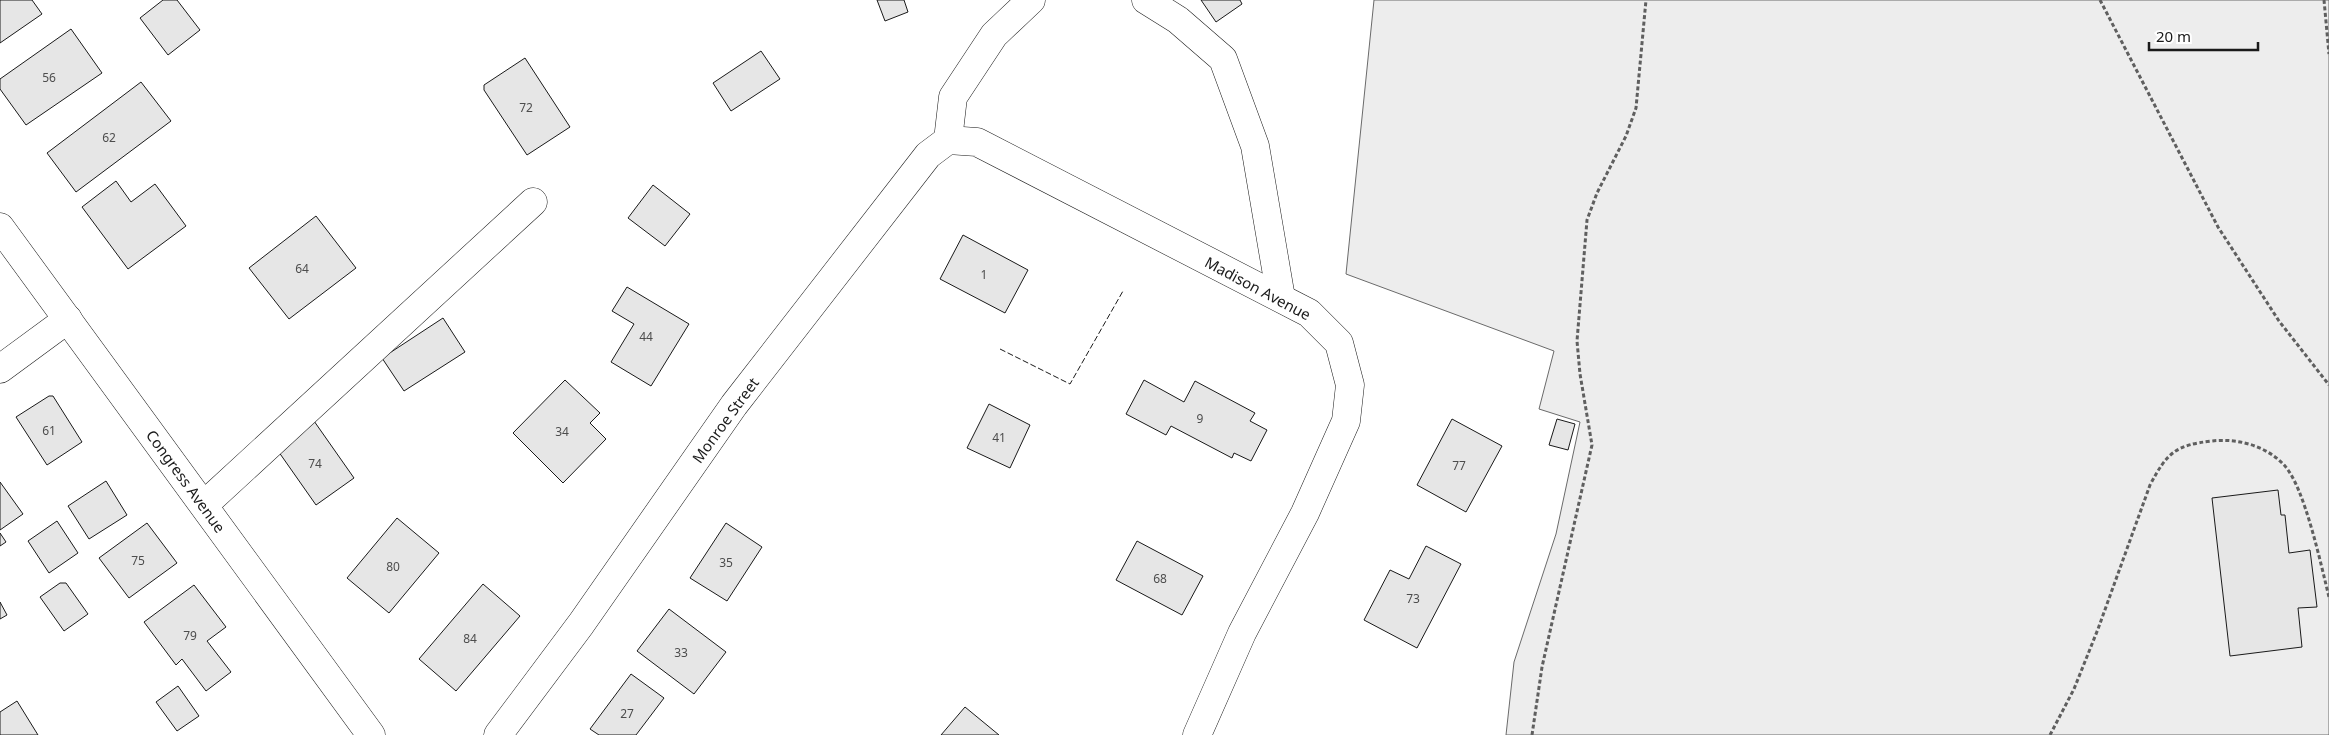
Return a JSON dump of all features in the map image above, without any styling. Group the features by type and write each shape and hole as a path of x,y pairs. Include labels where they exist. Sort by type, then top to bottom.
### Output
{"street":[{"path":"948,140 953,97 994,34 1031,0"},
{"path":"1146,0 1178,20 1223,59 1255,146 1281,298"},
{"name":"Madison Avenue","path":"948,140 977,142 1281,298 1309,313 1339,343 1350,385 1346,421 1305,513 1242,633 1197,735"},
{"name":"Monroe Street","path":"498,735 581,624 734,405 928,155 948,140"},
{"path":"204,505 533,202"},
{"name":"Congress Avenue","path":"0,227 371,735"},
{"path":"0,369 68,318"}],"path":[{"path":"1532,735 1542,667 1592,445 1580,374 1577,341 1587,220 1597,193 1626,136 1636,108 1646,0"},
{"path":"2100,0 2218,227 2280,321 2329,385"},
{"path":"2324,0 2329,54"},
{"path":"2050,735 2074,690 2150,484 2160,466 2171,453 2196,443 2234,441 2251,444 2269,452 2286,467 2298,488 2316,544 2329,597"}],"shaded area":[{"path":"1374,0 2329,0 2329,735 1506,735 1514,662 1556,534 1580,422 1539,409 1554,351 1346,274"}],"building":[{"path":"0,0 32,0 42,14 0,43"},
{"path":"163,0 177,0 200,30 168,55 140,18"},
{"path":"877,0 904,0 908,12 885,21"},
{"path":"1201,0 1240,0 1242,4 1216,22"},
{"path":"71,29 102,73 26,125 0,89 0,79"},
{"path":"761,51 780,79 731,111 713,83"},
{"path":"525,58 570,127 527,155 484,90 484,85"},
{"path":"141,82 171,121 76,192 47,153"},
{"path":"116,181 131,202 155,184 186,226 128,269 82,207"},
{"path":"653,185 690,214 665,246 628,218"},
{"path":"316,216 356,268 289,319 249,268"},
{"path":"963,235 1028,270 1005,313 940,279"},
{"path":"627,287 689,324 651,386 611,362 634,324 612,311"},
{"path":"443,318 465,352 404,391 382,358"},
{"path":"565,380 600,413 590,423 606,439 563,483 513,433"},
{"path":"1144,380 1184,402 1195,381 1255,413 1250,421 1267,430 1251,461 1234,453 1232,458 1171,426 1166,435 1126,414"},
{"path":"49,396 53,396 82,442 47,465 16,417"},
{"path":"989,404 1030,425 1010,468 967,448"},
{"path":"1452,419 1502,446 1466,512 1417,485"},
{"path":"1557,419 1575,424 1568,450 1549,445"},
{"path":"314,421 354,478 316,505 276,448"},
{"path":"106,481 127,515 89,539 68,506"},
{"path":"0,482 23,514 0,530"},
{"path":"2278,490 2281,515 2285,515 2289,553 2310,550 2317,607 2298,608 2302,647 2230,656 2212,498"},
{"path":"397,518 439,553 389,613 347,578"},
{"path":"57,521 78,553 49,573 28,541"},
{"path":"147,523 177,563 129,598 99,558"},
{"path":"726,523 762,547 727,601 690,578"},
{"path":"0,533 6,542 0,546"},
{"path":"1137,541 1203,576 1182,615 1116,580"},
{"path":"1426,546 1461,564 1417,648 1364,620 1390,570 1409,579"},
{"path":"60,583 66,583 88,614 64,631 40,597"},
{"path":"483,584 520,616 456,691 419,659"},
{"path":"194,585 226,627 207,641 231,672 206,691 182,659 176,665 144,622"},
{"path":"0,602 7,615 0,619"},
{"path":"669,609 726,652 694,694 637,651"},
{"path":"631,674 664,698 636,735 599,735 590,729"},
{"path":"178,686 199,716 177,731 156,702"},
{"path":"17,701 38,735 0,735 0,712"},
{"path":"965,707 999,735 941,735"}],"fence":[{"path":"1000,349 1070,384 1123,291"}]}
